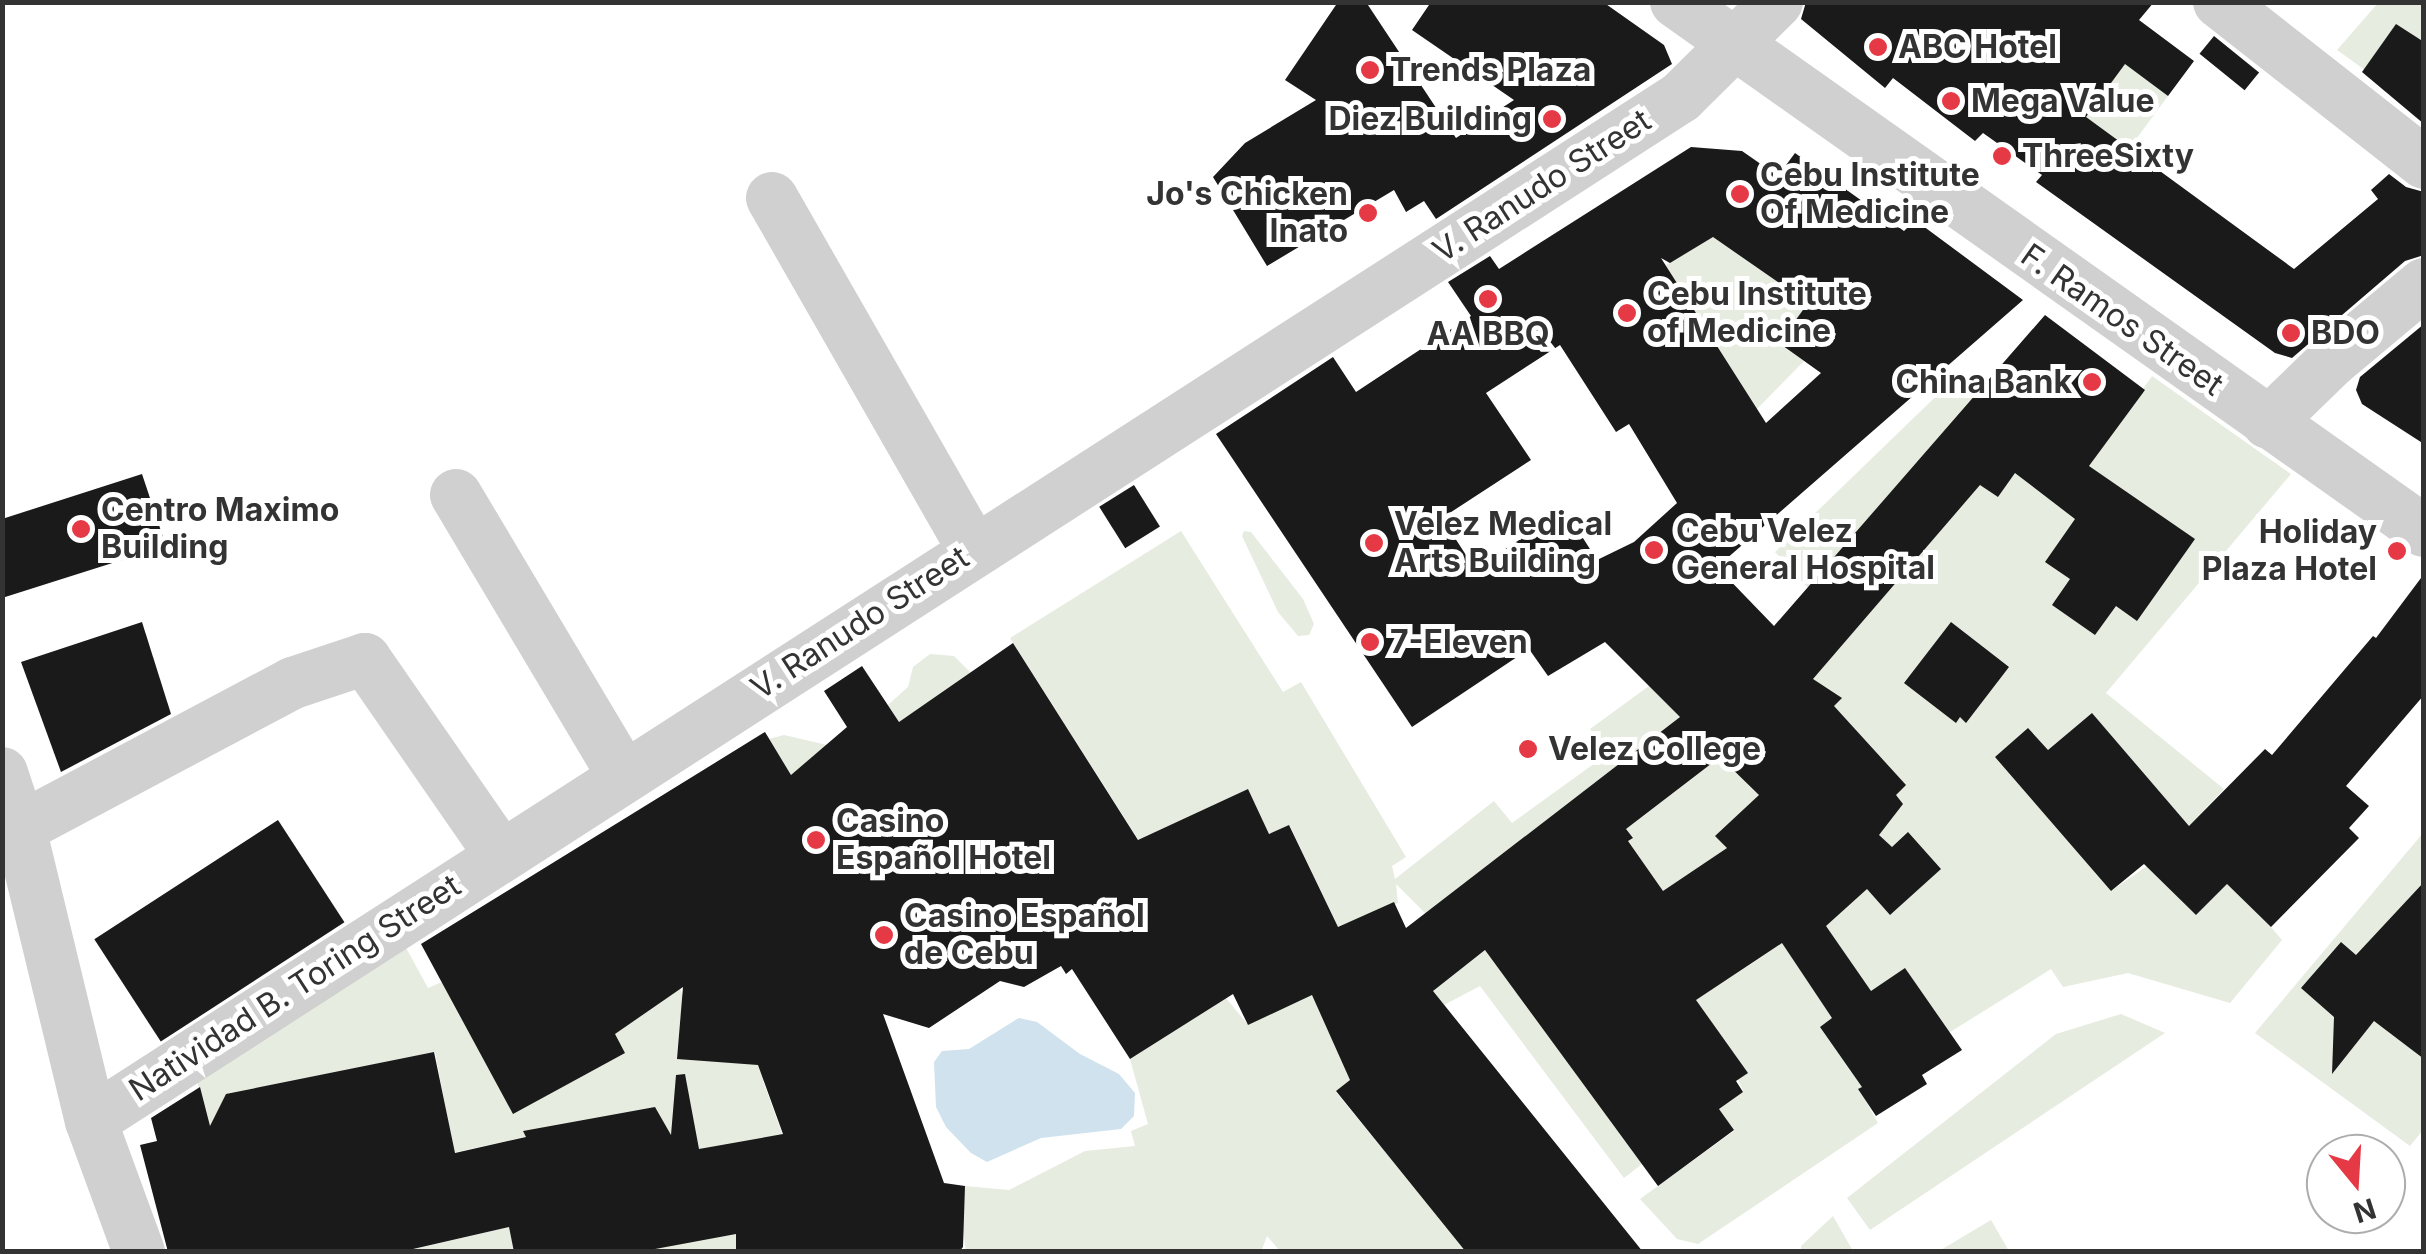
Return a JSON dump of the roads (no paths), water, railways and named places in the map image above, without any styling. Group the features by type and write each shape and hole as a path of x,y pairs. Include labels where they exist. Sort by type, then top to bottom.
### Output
{"street":[{"name":"F. Ramos Street","path":"1676,2 2424,531"},
{"name":"V. Ranudo Street","path":"500,854 1681,97 1737,46 1777,2"},
{"path":"2219,2 2424,163"},
{"path":"772,198 974,550"},
{"path":"2268,423 2332,361 2424,284"},
{"path":"456,495 623,775"},
{"path":"20,828 292,683 365,659 500,854"},
{"path":"2,773 20,828 91,1121 139,1252"},
{"name":"Natividad B. Toring Street","path":"91,1121 500,854"}],"water":[{"path":"1019,1018 1037,1022 1080,1054 1119,1074 1135,1093 1134,1116 1121,1129 1041,1138 987,1162 971,1153 946,1127 936,1107 934,1062 942,1051 969,1049"}],"place":[{"name":"ABC Hotel","path":"1878,47"},
{"name":"Trends Plaza","path":"1370,70"},
{"name":"Mega Value","path":"1951,101"},
{"name":"Diez Building","path":"1552,119"},
{"name":"ThreeSixty","path":"2002,156"},
{"name":"Cebu Institute Of Medicine","path":"1740,194"},
{"name":"Jo's Chicken Inato","path":"1368,213"},
{"name":"AA BBQ","path":"1488,299"},
{"name":"Cebu Institute of Medicine","path":"1627,313"},
{"name":"BDO","path":"2291,333"},
{"name":"China Bank","path":"2092,382"},
{"name":"Centro Maximo Building","path":"81,529"},
{"name":"Velez Medical Arts Building","path":"1374,543"},
{"name":"Cebu Velez General Hospital","path":"1654,550"},
{"name":"Holiday Plaza Hotel","path":"2397,551"},
{"name":"7-Eleven","path":"1370,642"},
{"name":"Velez College","path":"1528,749"},
{"name":"Casino Español Hotel","path":"816,840"},
{"name":"Casino Español de Cebu","path":"884,935"}]}
